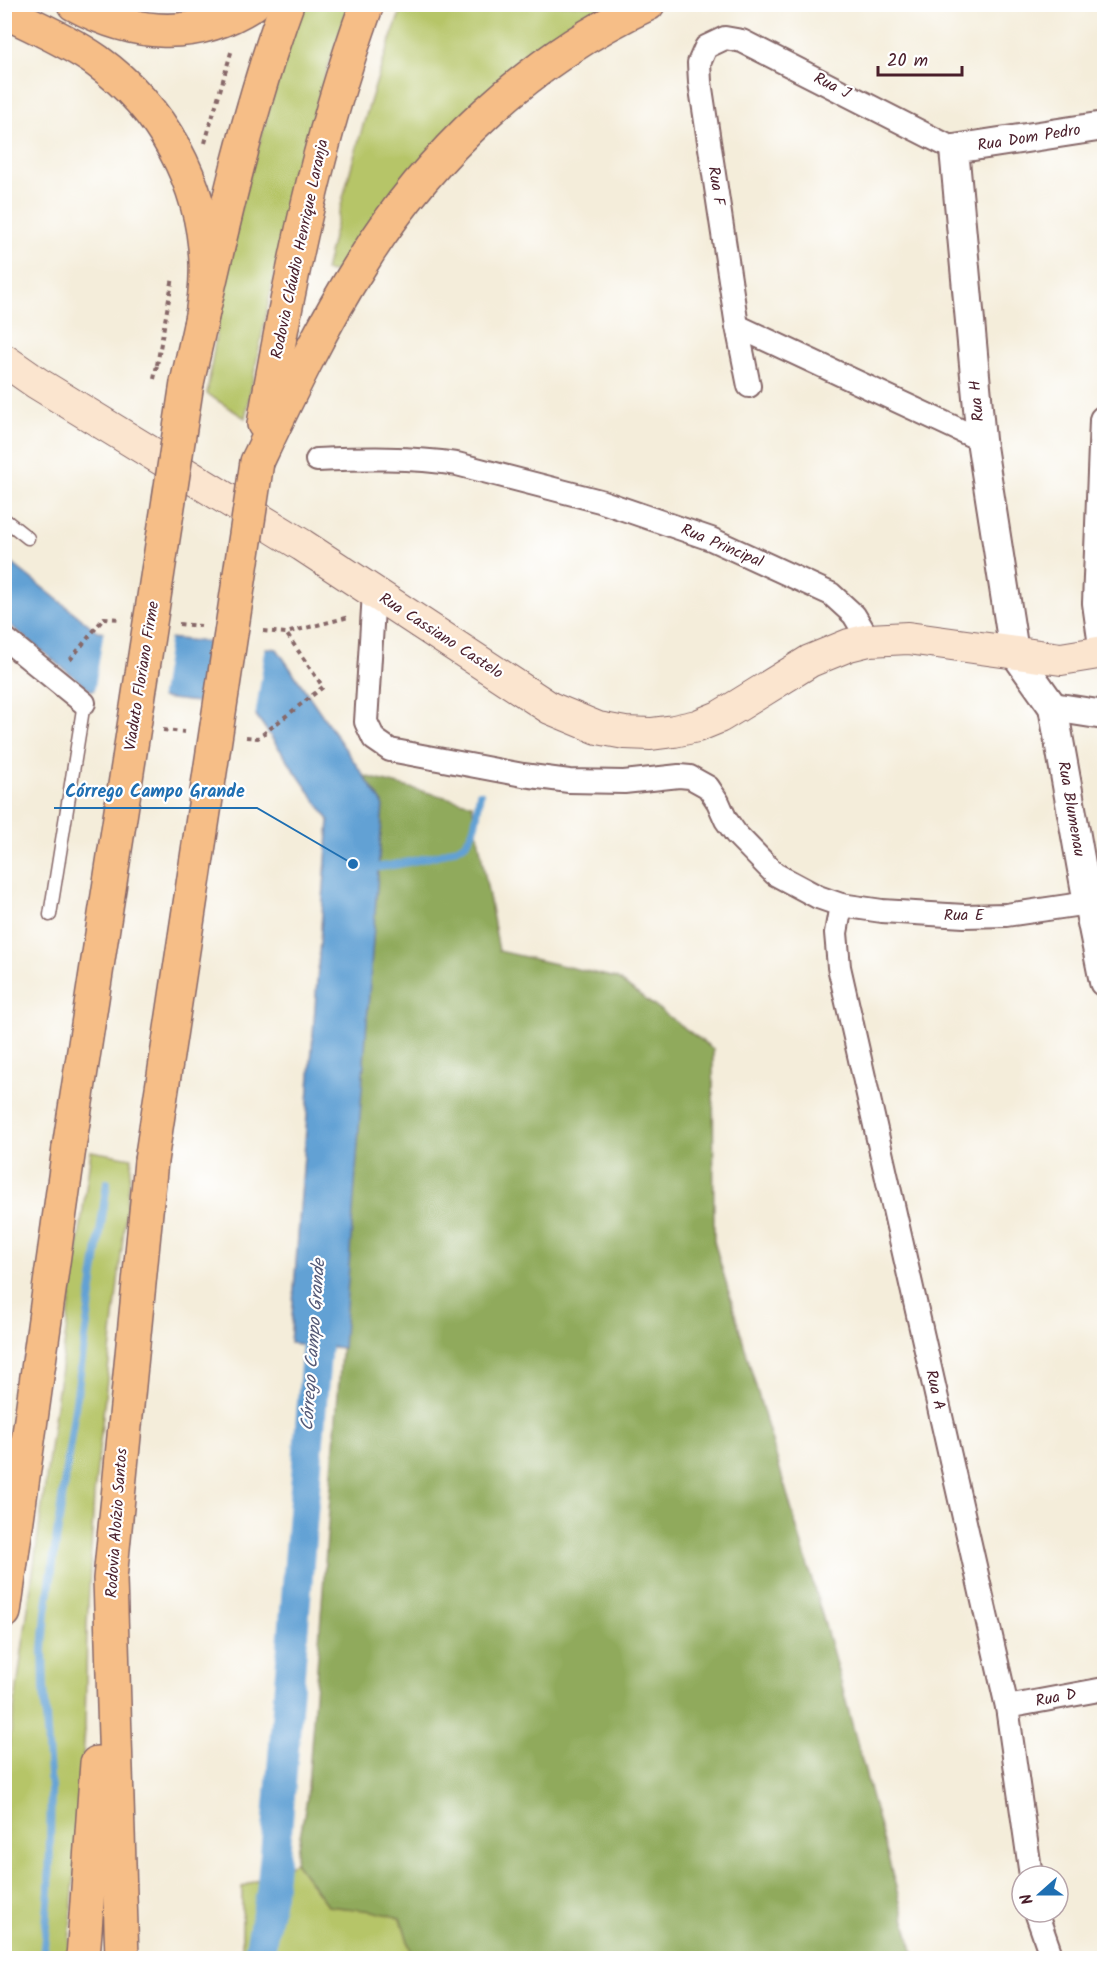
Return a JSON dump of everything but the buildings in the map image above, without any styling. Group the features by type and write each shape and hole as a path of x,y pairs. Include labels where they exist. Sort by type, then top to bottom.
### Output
{"main road":[{"path":"74,4 109,21 154,31 201,27 240,12"},
{"path":"200,326 229,196 286,4"},
{"name":"Rodovia Cláudio Henrique Laranja","path":"267,431 290,278 304,216 337,93 367,4"},
{"path":"267,431 361,263 389,222 422,181 458,141 529,77 599,30 648,4"},
{"path":"4,11 72,45 116,75 152,114 170,140 196,199 203,230 206,273 200,326"},
{"name":"Viaduto Floriano Firme","path":"4,1612 69,1148 187,383 200,326"},
{"name":"Rua Cassiano Castelo","path":"4,360 37,383 302,545 550,708 598,728 625,733 651,734 697,726 739,705 810,661 868,640"},
{"name":"Rua Cassiano Castelo","path":"4,372 37,383"},
{"name":"Rodovia Aloízio Santos","path":"122,1959 110,1579 151,1161 257,462 267,431"},
{"path":"868,640 908,638 1062,659 1104,652"},
{"path":"83,1959 110,1579"}],"street":[{"name":"Rua J","path":"706,47 725,38 742,41 954,149"},
{"name":"Rua F","path":"706,47 699,63 699,82 737,326 749,386"},
{"name":"Rua Dom Pedro","path":"954,149 1104,126"},
{"name":"Rua H","path":"954,149 981,440 1014,652"},
{"path":"737,326 981,440"},
{"path":"1104,420 1097,603 1104,652"},
{"name":"Rua Principal","path":"317,460 406,459 457,464 638,512 711,539 831,594 854,615 868,640"},
{"name":"Rua E","path":"374,592 366,722 374,739 381,746 399,752 569,782 624,782 679,776 690,777 708,787 736,834 775,874 818,897 841,905 882,911 964,916 1006,915 1096,905"},
{"path":"4,638 84,703"},
{"path":"1014,652 1053,707 1104,715"},
{"name":"Rua Blumenau","path":"1053,707 1096,905 1104,982"},
{"name":"Rua A","path":"841,905 836,933 839,967 1007,1707 1028,1864"},
{"name":"Rua D","path":"1007,1707 1104,1689"},
{"path":"1040,1924 1052,1959"}],"lane":[{"path":"4,519 28,538"},
{"path":"50,915 84,703"}],"path":[{"path":"181,161 203,150 236,37 240,12"},
{"path":"157,365 173,277"},
{"path":"63,668 95,630"},
{"path":"246,737 258,738 323,687 286,633"},
{"path":"152,729 187,732"}],"green space":[{"path":"300,5 349,5 321,88 287,212 245,418 207,394 242,201"},
{"path":"403,5 617,5 342,273 325,271 360,137"},
{"path":"364,776 472,804 499,951 616,978 713,1049 714,1241 833,1653 915,1958 413,1958 401,1918 373,1911 328,1906 295,1862 307,1799 383,804"},
{"path":"91,1151 132,1158 94,1495 87,1626 85,1729 68,1958 5,1958 5,1775"},
{"path":"295,1862 328,1906 373,1911 401,1918 413,1958 242,1958 242,1887"}],"water":[{"path":"4,557 97,631 277,649 383,804 343,1348 290,1343 329,820 251,708 90,690 5,621"}],"pier":[{"path":"104,629 170,636 160,701 94,693"},
{"path":"211,640 266,645 255,718 250,711 201,705"}],"waterway":[{"path":"369,868 434,856 465,843 474,827 480,794"},
{"path":"43,1958 49,1891 51,1790 44,1688 43,1650 46,1612 107,1183"},
{"name":"Córrego Campo Grande","path":"258,1958 271,1893 276,1844 320,1305"}],"place":[{"name":"Córrego Campo Grande","path":"353,864"}]}
